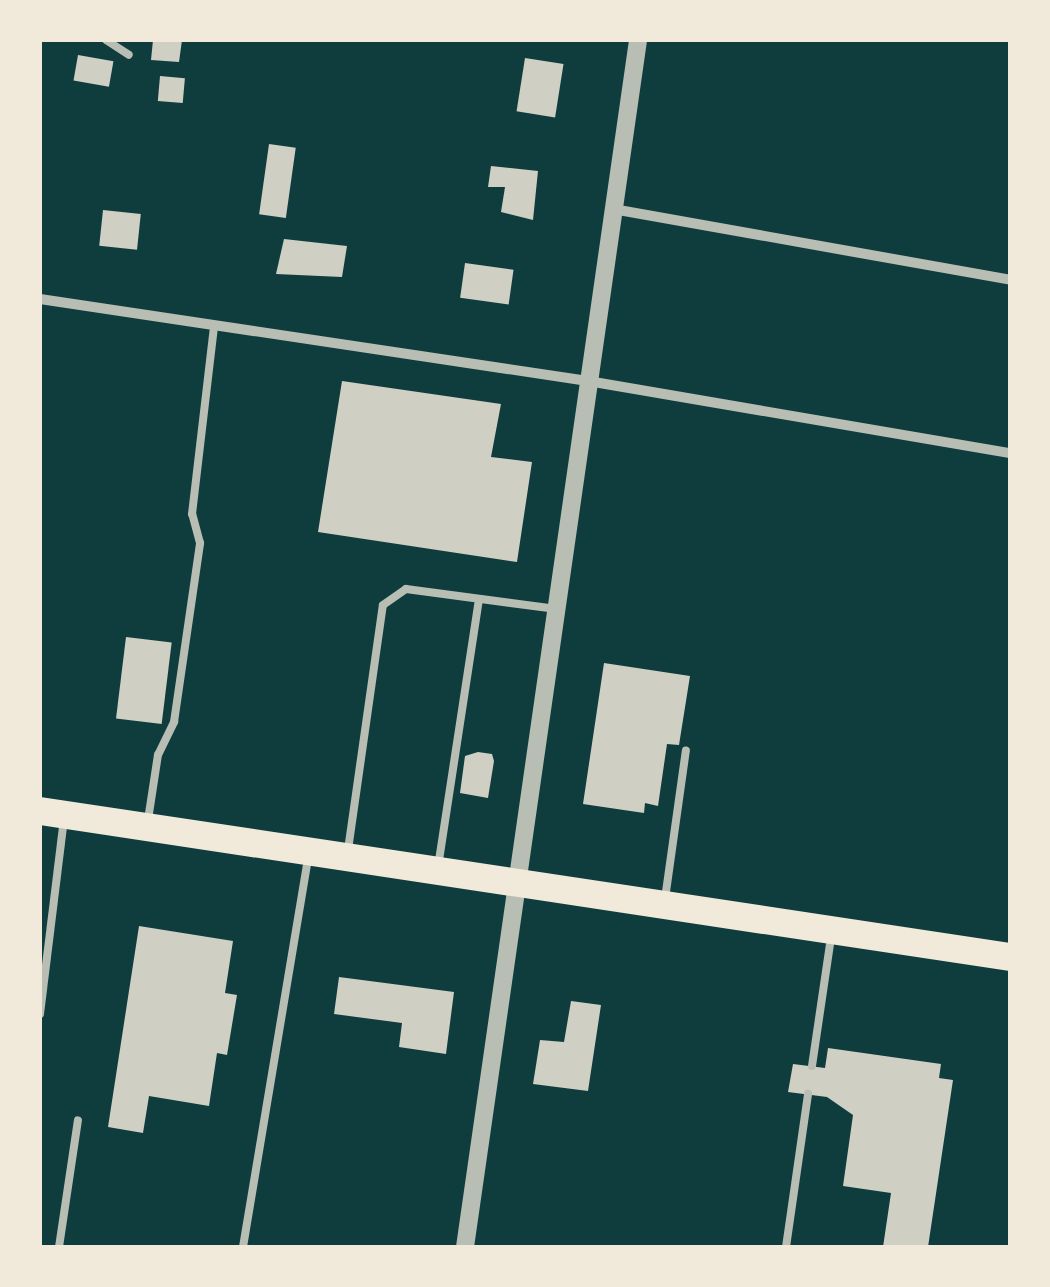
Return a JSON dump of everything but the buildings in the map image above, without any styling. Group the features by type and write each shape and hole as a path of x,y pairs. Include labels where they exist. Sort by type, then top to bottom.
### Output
{"highway":[{"path":"52,813 437,875 515,882 1010,957"}],"street":[{"path":"466,1247 638,40"},
{"path":"614,209 1010,280"},
{"path":"40,299 588,381 1010,453"}],"lane":[{"path":"106,40 129,55"},
{"path":"147,828 158,755 174,722 200,543 192,514 214,328"},
{"path":"346,860 383,604 406,590 555,609"},
{"path":"437,875 479,599"},
{"path":"664,904 686,750"},
{"path":"40,1014 52,813"},
{"path":"243,1247 308,854"},
{"path":"812,1066 832,930"},
{"path":"786,1247 808,1094"},
{"path":"59,1247 78,1120"}]}
